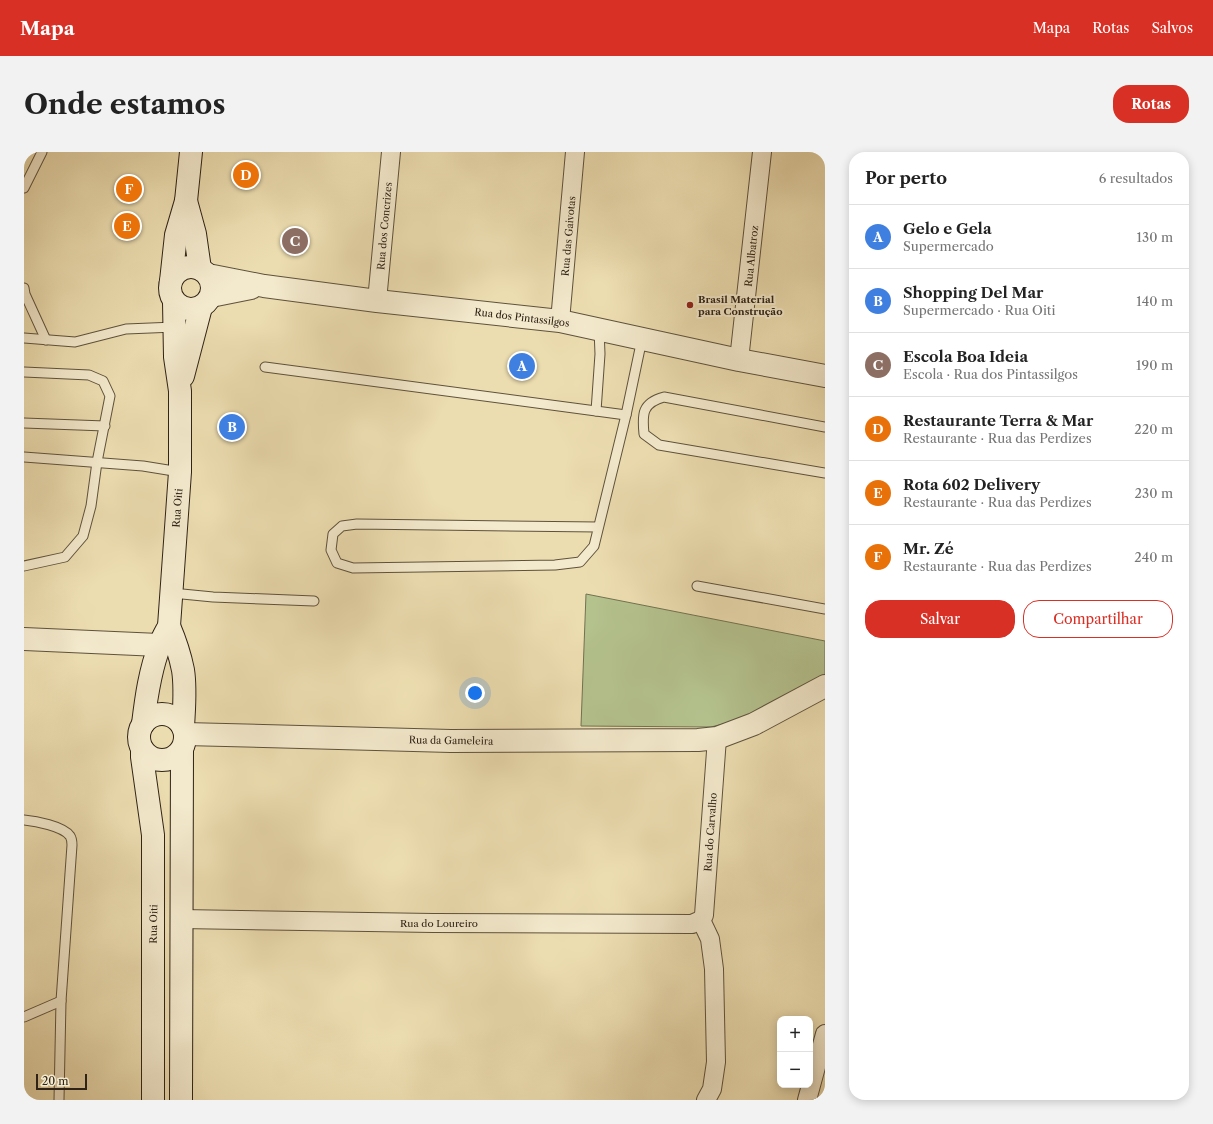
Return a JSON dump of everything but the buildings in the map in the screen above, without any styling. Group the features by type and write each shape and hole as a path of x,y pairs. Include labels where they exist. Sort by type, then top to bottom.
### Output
{"main road":[{"path":"186,200 195,234 205,287 194,309 186,309 174,302 170,288 176,235 186,200 191,152"},
{"path":"171,280 174,274 180,270 186,267 194,267 205,287"},
{"name":"Rua dos Pintassilgos","path":"205,287 264,286 377,301 560,321 740,360 825,376"},
{"name":"Rua Oiti","path":"180,391 205,287"},
{"name":"Rua Oiti","path":"174,302 175,357 180,391 180,472 170,626 178,648 183,671 184,702 181,919 181,1100"},
{"name":"Rua Oiti","path":"143,724 148,692 159,645 170,626"},
{"path":"24,639 159,645"},
{"name":"Rua da Gameleira","path":"183,737 451,741 698,740 717,738 754,724 825,686"},
{"path":"163,714 176,718 183,737 177,756 170,759 157,760 150,757 142,749 139,734 143,724 150,718 155,715 163,714"},
{"name":"Rua Oiti","path":"142,749 154,835 153,1100"}],"street":[{"name":"Rua dos Concrizes","path":"377,301 391,152"},
{"name":"Rua das Gaivotas","path":"560,321 575,152"},
{"name":"Rua Albatroz","path":"740,360 762,152"},
{"name":"Rua do Carvalho","path":"699,921 704,915 717,738"},
{"name":"Rua do Loureiro","path":"181,919 433,923 692,924 699,921"},
{"path":"699,921 710,939 714,969 716,1062 712,1089 706,1100"},
{"path":"807,1100 825,1034"}],"lane":[{"path":"24,188 42,152"},
{"path":"24,288 25,294 46,340"},
{"path":"24,338 59,342 75,342 126,329 175,327"},
{"path":"596,411 600,354 599,329"},
{"path":"598,527 357,524 342,526 333,534 331,550 337,563 353,568 555,566 580,562 594,546 626,415 642,339"},
{"path":"265,367 626,415"},
{"path":"24,372 89,375 103,381 110,396 97,462 91,506 83,536 65,557 24,566"},
{"path":"825,427 664,397 654,400 645,409 643,421 644,434 659,444 825,473"},
{"path":"24,423 104,426"},
{"path":"24,457 143,466 180,472"},
{"path":"697,586 825,609"},
{"path":"172,593 213,597 314,601"},
{"path":"24,820 52,826 64,831 69,834 72,845 61,1001 59,1100"},
{"path":"24,1017 61,1001"}],"green space":[{"path":"586,594 825,641 825,679 739,720 711,727 581,726"}],"place":[{"name":"Restaurante Terra & Mar","path":"246,175"},
{"name":"Mr. Zé","path":"129,189"},
{"name":"Rota 602 Delivery","path":"127,226"},
{"name":"Escola Boa Ideia","path":"295,241"},
{"name":"Brasil Material para Construção","path":"690,305"},
{"name":"Gelo e Gela","path":"522,366"},
{"name":"Shopping Del Mar","path":"232,427"}]}
